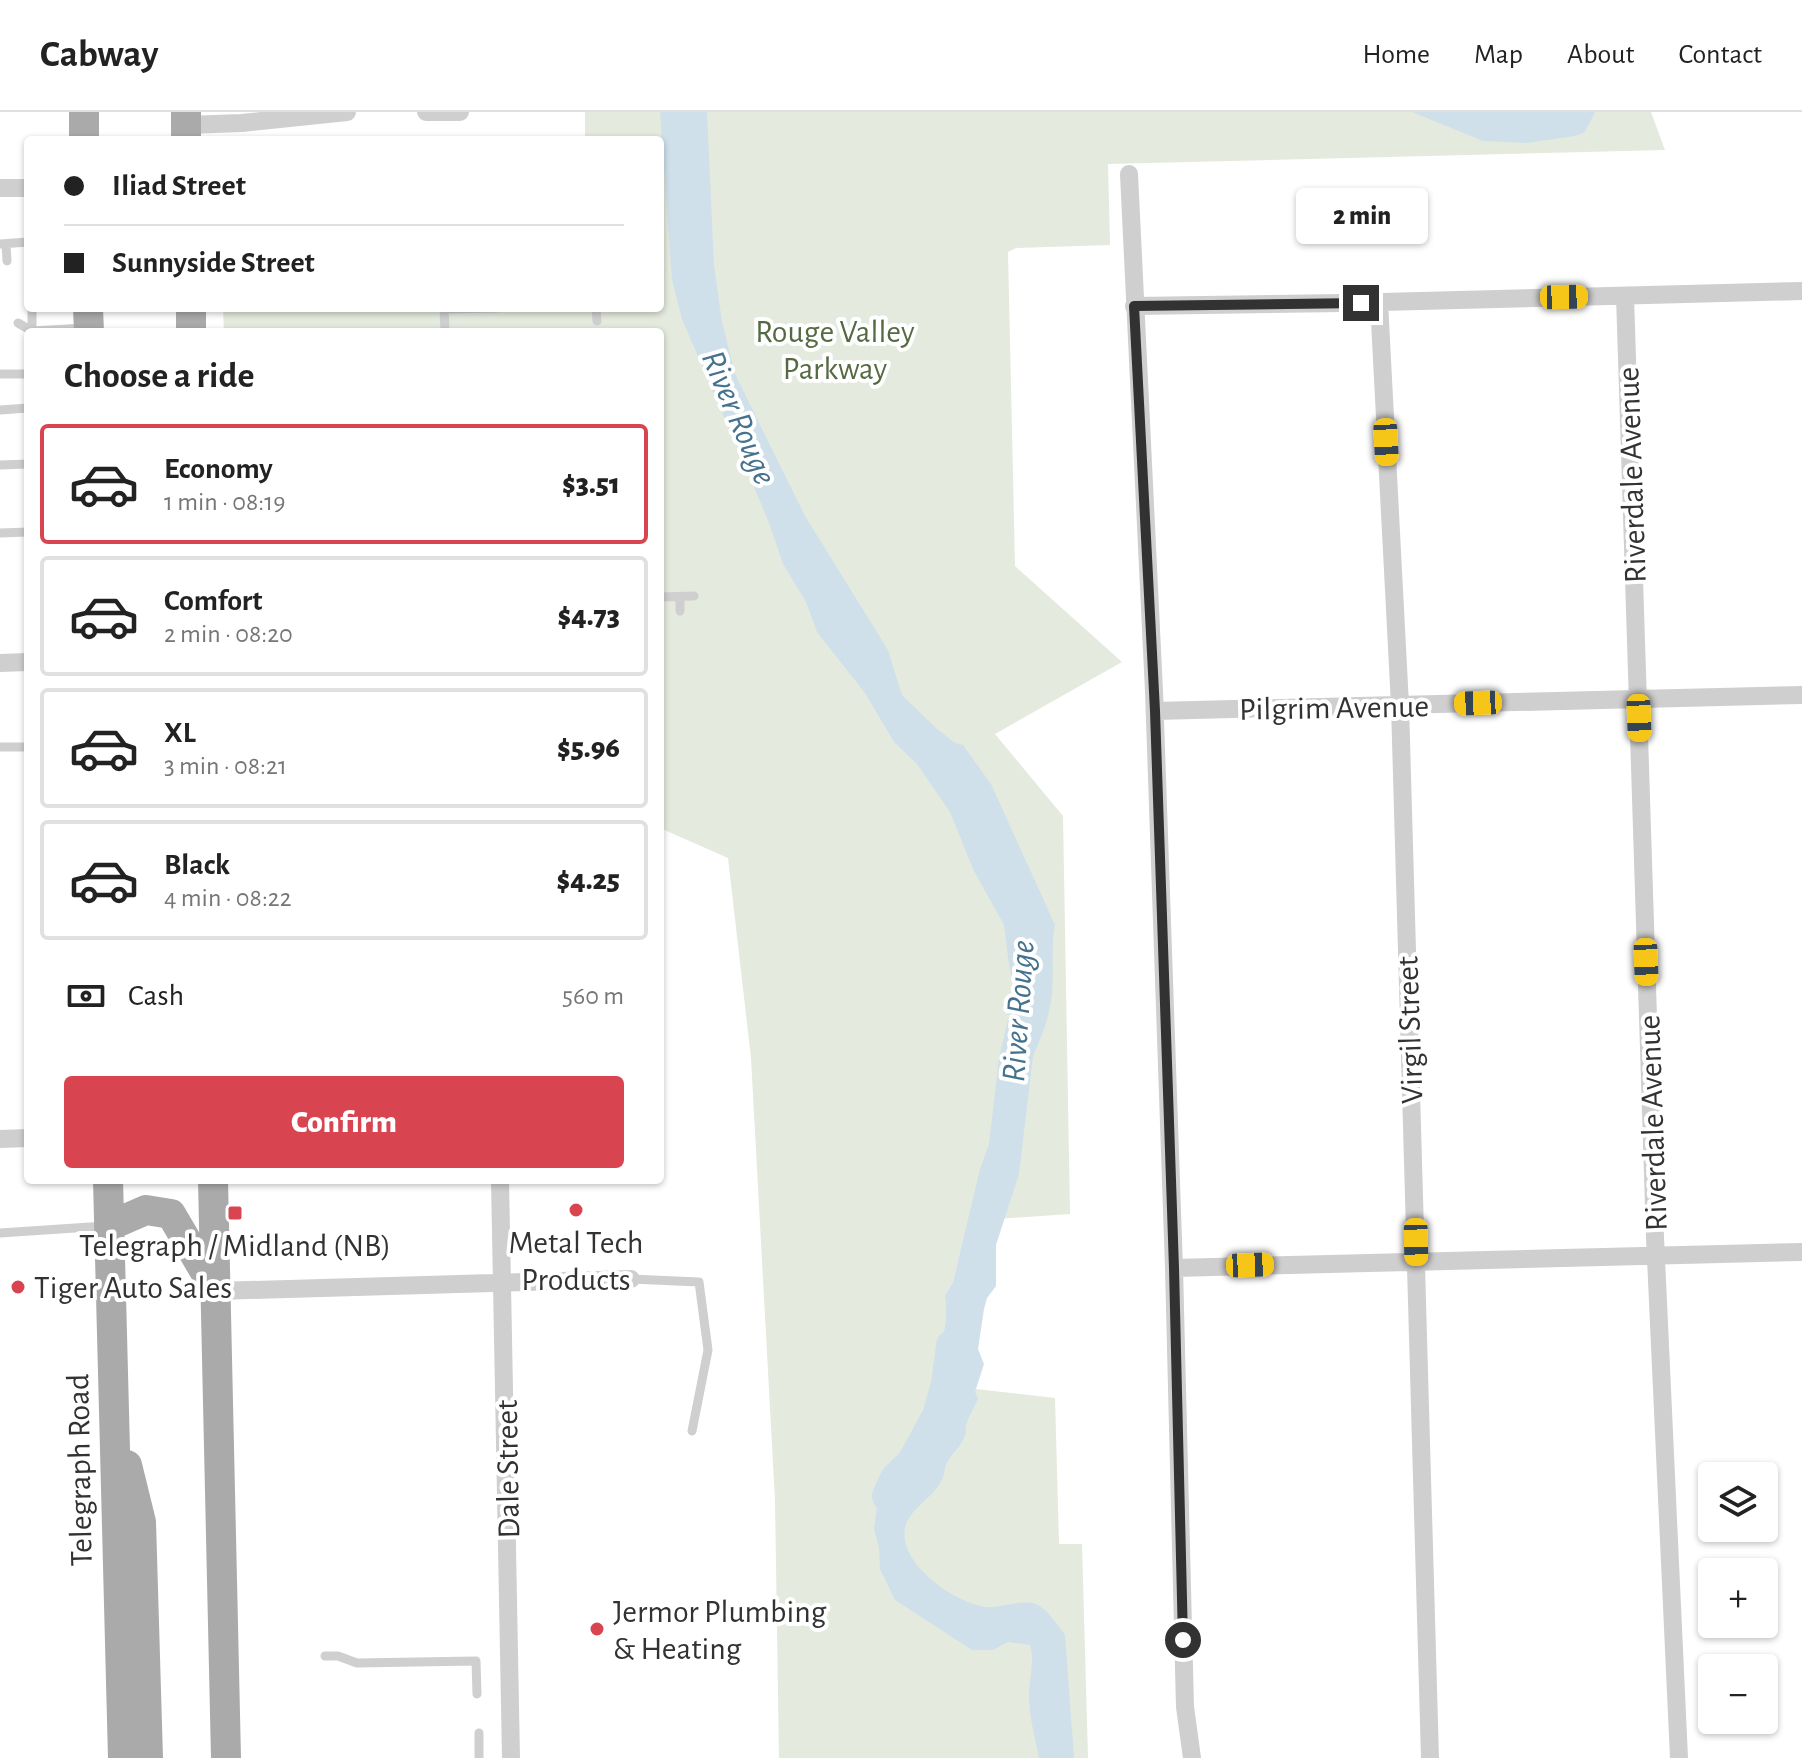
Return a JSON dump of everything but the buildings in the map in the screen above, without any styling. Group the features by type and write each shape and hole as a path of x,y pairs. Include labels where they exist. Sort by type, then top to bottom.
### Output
{"main road":[{"path":"84,112 84,136"},
{"name":"Telegraph Road","path":"108,1184 123,1758"},
{"path":"213,1184 226,1758"},
{"path":"109,1226 146,1210 171,1214 216,1291"},
{"path":"113,1408 141,1522 148,1758"}],"street":[{"path":"186,126 347,112"},
{"path":"426,112 460,112"},
{"path":"1129,174 1155,711 1185,1707 1192,1758"},
{"path":"0,188 24,188"},
{"path":"1134,306 1802,291"},
{"name":"Riverdale Avenue","path":"1625,296 1656,1255 1679,1758"},
{"name":"Virgil Street","path":"1379,302 1400,705 1430,1758"},
{"path":"0,663 24,662"},
{"name":"Pilgrim Avenue","path":"1155,711 1802,695"},
{"path":"0,1139 24,1138"},
{"name":"Dale Street","path":"500,1184 511,1758"},
{"path":"1174,1268 1802,1252"},
{"path":"216,1291 631,1279"}],"lane":[{"path":"7,261 3,244 24,242"},
{"path":"596,312 597,321"},
{"path":"18,323 27,328"},
{"path":"53,328 88,323"},
{"path":"0,374 24,374"},
{"path":"0,410 24,408"},
{"path":"0,465 24,464"},
{"path":"0,533 24,532"},
{"path":"664,597 694,596"},
{"path":"680,597 680,611"},
{"path":"0,747 24,747"},
{"path":"0,1233 109,1226"},
{"path":"631,1279 699,1282 708,1350 692,1431"},
{"path":"325,1656 338,1656 357,1663 476,1661 477,1694"},
{"path":"479,1733 479,1758"}],"green space":[{"name":"Rouge Valley Parkway","path":"585,112 1651,112 1665,150 1108,164 1110,245 1016,248 1008,252 1015,566 1122,662 995,734 1063,816 1070,1214 968,1221 953,1282 945,1295 940,1385 1055,1398 1059,1544 1082,1544 1088,1758 779,1758 775,1500 751,1058 728,858 664,830 664,328 224,328 223,312 664,312 664,136 585,136"}],"water":[{"path":"660,112 707,112 714,265 722,322 735,374 805,516 888,650 902,695 936,728 955,743 963,745 991,784 1055,925 1050,1008 1033,1056 1019,1174 996,1245 996,1286 987,1298 984,1309 978,1349 984,1364 975,1392 978,1398 964,1438 947,1463 941,1481 907,1522 905,1542 919,1568 931,1580 960,1598 987,1607 1024,1602 1036,1604 1056,1622 1065,1635 1074,1758 1039,1758 1029,1703 1030,1645 1008,1642 993,1650 972,1650 895,1600 880,1569 874,1529 877,1506 892,1474 899,1467 924,1455 947,1406 940,1353 946,1319 945,1295 953,1282 989,1144 999,1058 1015,990 1004,925 974,871 950,812 917,764 894,742 865,693 817,632 806,602 783,564 768,520 682,319 672,280"},
{"path":"1412,112 1595,112 1585,132 1527,143 1483,141"}],"waterway":[{"name":"River Rouge","path":"889,1496 897,1479 913,1464 939,1416 948,1384 953,1346"}],"place":[{"name":"Metal Tech Products","path":"576,1210"},
{"name":"Telegraph / Midland (NB)","path":"235,1213"},
{"name":"Tiger Auto Sales","path":"18,1287"},
{"name":"Jermor Plumbing & Heating","path":"597,1629"}],"route":[{"path":"1183,1640 1155,711 1134,306 1361,303"}]}
